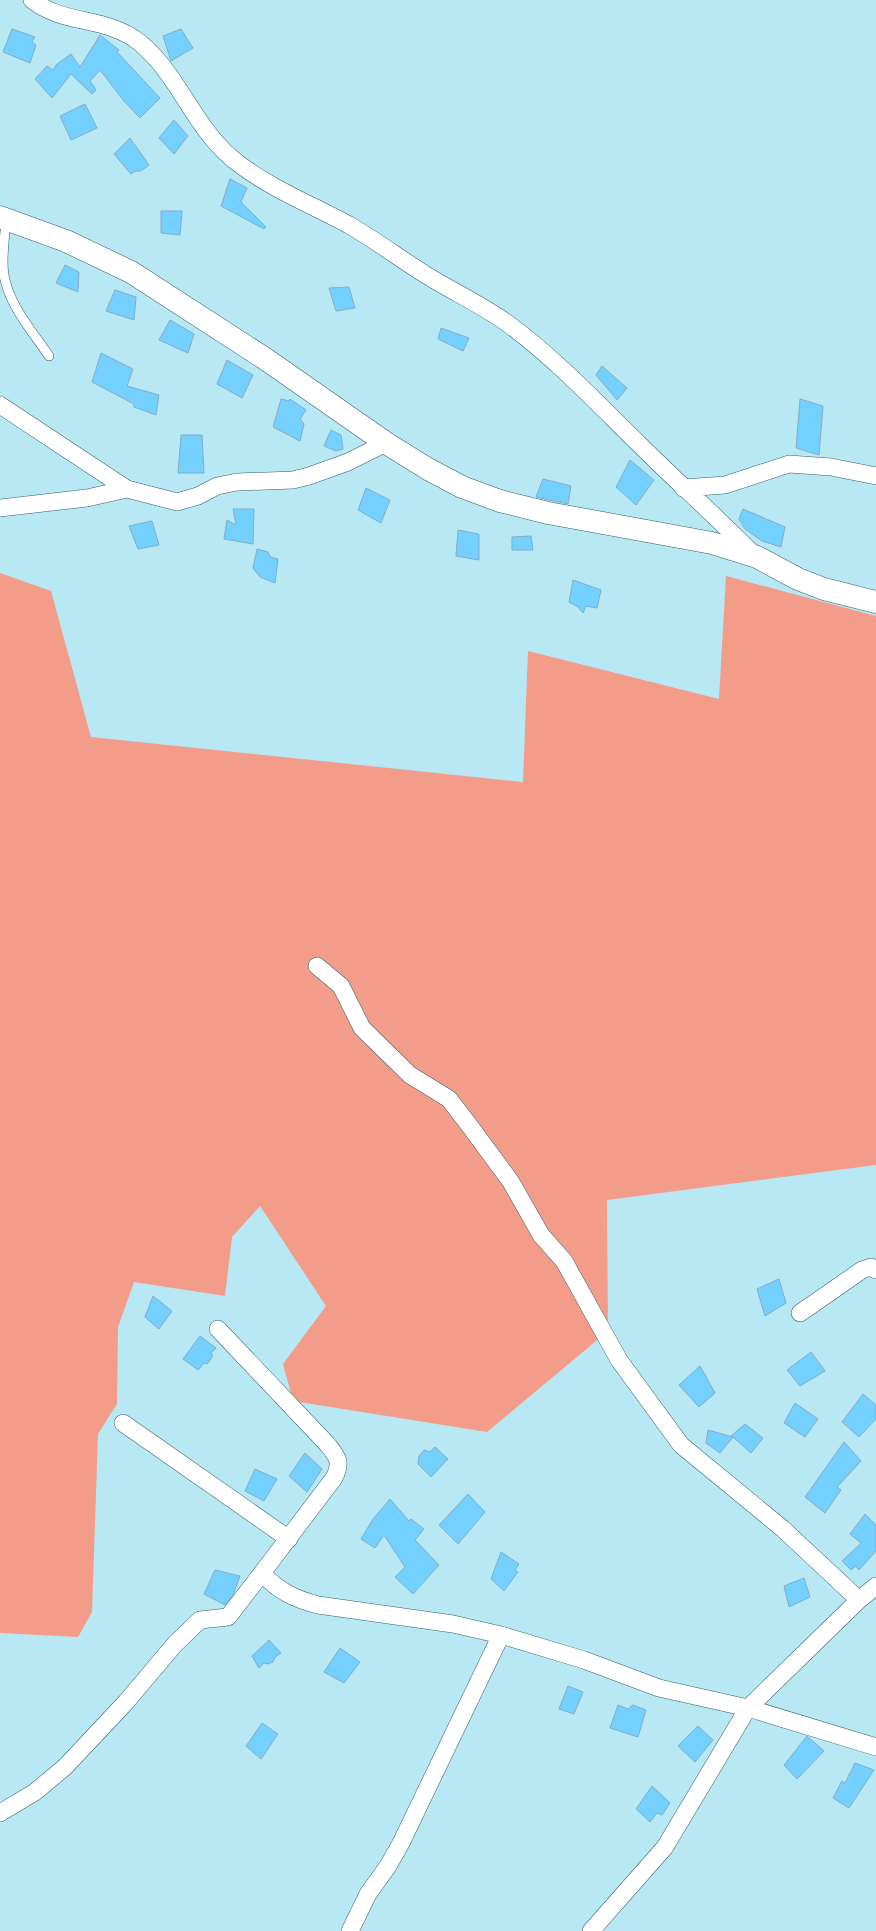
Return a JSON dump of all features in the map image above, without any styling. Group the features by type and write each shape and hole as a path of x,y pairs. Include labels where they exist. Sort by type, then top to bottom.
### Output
{"street":[{"path":"32,0 43,9 68,17 121,30 138,42 161,65 211,137 236,162 260,179 350,226 431,278 506,322 535,346 578,386 683,488 757,557"},
{"path":"3,218 66,240 130,272 264,358 386,443 435,473 462,487 500,501 548,513 712,543 757,557 798,579 824,589 876,602"},
{"path":"0,405 127,489 177,502 198,496 217,486 237,482 293,480 309,476 348,462 386,443"},
{"path":"683,488 725,485 789,464 831,467 876,476"},
{"path":"0,508 87,498 127,489"},
{"path":"317,966 341,986 362,1028 410,1075 449,1099 469,1125 511,1182 541,1235 564,1262 619,1360 681,1445 783,1529 859,1600"},
{"path":"800,1313 862,1270 871,1267 876,1270"},
{"path":"0,1813 35,1792 55,1776 126,1702 188,1631 200,1620 228,1617 289,1539 334,1478 339,1466 337,1456 218,1329"},
{"path":"123,1423 289,1539"},
{"path":"262,1573 280,1590 301,1601 453,1624 502,1634 584,1660 659,1688 748,1708 876,1746"},
{"path":"591,1931 665,1848 748,1708 859,1600 876,1586"},
{"path":"350,1931 368,1894 388,1866 401,1843 502,1634"}],"lane":[{"path":"3,218 4,274 7,288 11,299 49,356"}],"shaded area":[{"path":"0,573 51,591 91,737 523,782 528,651 719,699 726,576 876,616 876,1165 607,1200 608,1331 487,1432 293,1401 283,1364 326,1306 260,1206 232,1237 225,1296 134,1282 118,1327 117,1404 98,1434 92,1612 78,1637 0,1633"}],"building":[{"path":"12,29 35,37 32,42 36,45 30,63 3,52"},
{"path":"181,29 193,48 171,61 163,36"},
{"path":"100,35 119,50 117,52 160,98 140,118 124,101 100,70 90,81 96,90 92,94 71,74 52,98 35,79 47,66 53,70 57,64 71,54 80,67"},
{"path":"85,104 97,128 71,140 60,116"},
{"path":"174,120 188,136 174,154 159,138"},
{"path":"130,138 149,165 141,171 136,171 131,174 114,154"},
{"path":"230,179 247,188 241,202 266,227 264,229 221,206"},
{"path":"161,211 182,211 180,235 161,233"},
{"path":"65,265 79,272 78,292 56,283"},
{"path":"349,287 355,308 336,311 329,288"},
{"path":"115,290 136,297 134,320 106,311"},
{"path":"170,320 194,334 188,353 159,340"},
{"path":"441,328 469,338 463,351 438,339"},
{"path":"101,353 133,369 127,386 159,395 156,415 134,407 134,404 92,382"},
{"path":"227,360 253,375 242,398 217,384"},
{"path":"602,366 627,388 617,400 596,375"},
{"path":"281,399 289,401 290,399 306,410 300,419 304,424 300,441 273,427"},
{"path":"800,399 823,406 819,455 796,448"},
{"path":"331,430 341,435 343,449 336,451 324,446"},
{"path":"181,435 202,435 204,473 178,473"},
{"path":"630,460 654,480 636,505 616,487"},
{"path":"543,479 571,486 568,504 536,497"},
{"path":"366,488 390,500 381,523 358,510"},
{"path":"233,509 254,509 253,544 224,539 227,520 236,525"},
{"path":"743,509 785,527 781,547 762,541 745,529 739,519"},
{"path":"152,521 159,545 138,549 129,526"},
{"path":"458,530 479,534 479,560 456,556"},
{"path":"531,536 533,550 512,550 512,537"},
{"path":"257,549 268,552 270,557 278,559 275,583 260,577 253,568"},
{"path":"573,580 601,590 597,608 586,606 583,613 578,607 569,602"},
{"path":"779,1279 786,1303 765,1316 757,1289"},
{"path":"153,1296 172,1311 159,1329 145,1317"},
{"path":"200,1336 216,1348 211,1353 213,1356 207,1364 204,1363 198,1370 183,1359"},
{"path":"811,1352 825,1371 800,1386 787,1370"},
{"path":"700,1366 715,1393 699,1407 679,1385"},
{"path":"863,1394 876,1405 876,1419 859,1437 842,1422"},
{"path":"795,1403 818,1419 805,1437 784,1423"},
{"path":"745,1424 763,1438 751,1453 731,1436"},
{"path":"708,1430 733,1437 720,1453 706,1443"},
{"path":"844,1442 861,1461 837,1487 841,1490 825,1513 805,1497"},
{"path":"435,1447 448,1459 431,1477 418,1464 419,1456 424,1450 430,1452"},
{"path":"305,1453 322,1469 307,1492 289,1476"},
{"path":"255,1469 277,1479 264,1501 245,1491"},
{"path":"468,1494 485,1512 458,1544 439,1525"},
{"path":"390,1499 409,1521 411,1519 424,1529 415,1540 439,1565 413,1594 395,1577 405,1567 384,1535 375,1548 361,1539 373,1519"},
{"path":"865,1514 876,1525 876,1551 859,1570 856,1566 851,1570 842,1561 861,1543 850,1534"},
{"path":"501,1552 519,1564 515,1570 518,1572 504,1591 491,1579"},
{"path":"215,1570 240,1576 233,1595 225,1605 204,1594"},
{"path":"804,1578 810,1597 789,1607 784,1586"},
{"path":"269,1640 281,1653 275,1657 273,1662 268,1664 264,1663 259,1668 252,1656"},
{"path":"340,1648 360,1662 344,1683 324,1672"},
{"path":"568,1686 583,1692 574,1714 559,1709"},
{"path":"618,1705 628,1709 633,1705 646,1710 638,1737 610,1728"},
{"path":"262,1723 278,1734 261,1759 246,1746"},
{"path":"698,1726 713,1740 695,1762 678,1746"},
{"path":"807,1736 824,1751 797,1779 784,1765"},
{"path":"855,1763 874,1770 849,1808 833,1798 842,1781 845,1783"},
{"path":"652,1786 670,1803 662,1815 657,1813 650,1822 636,1809"}]}
